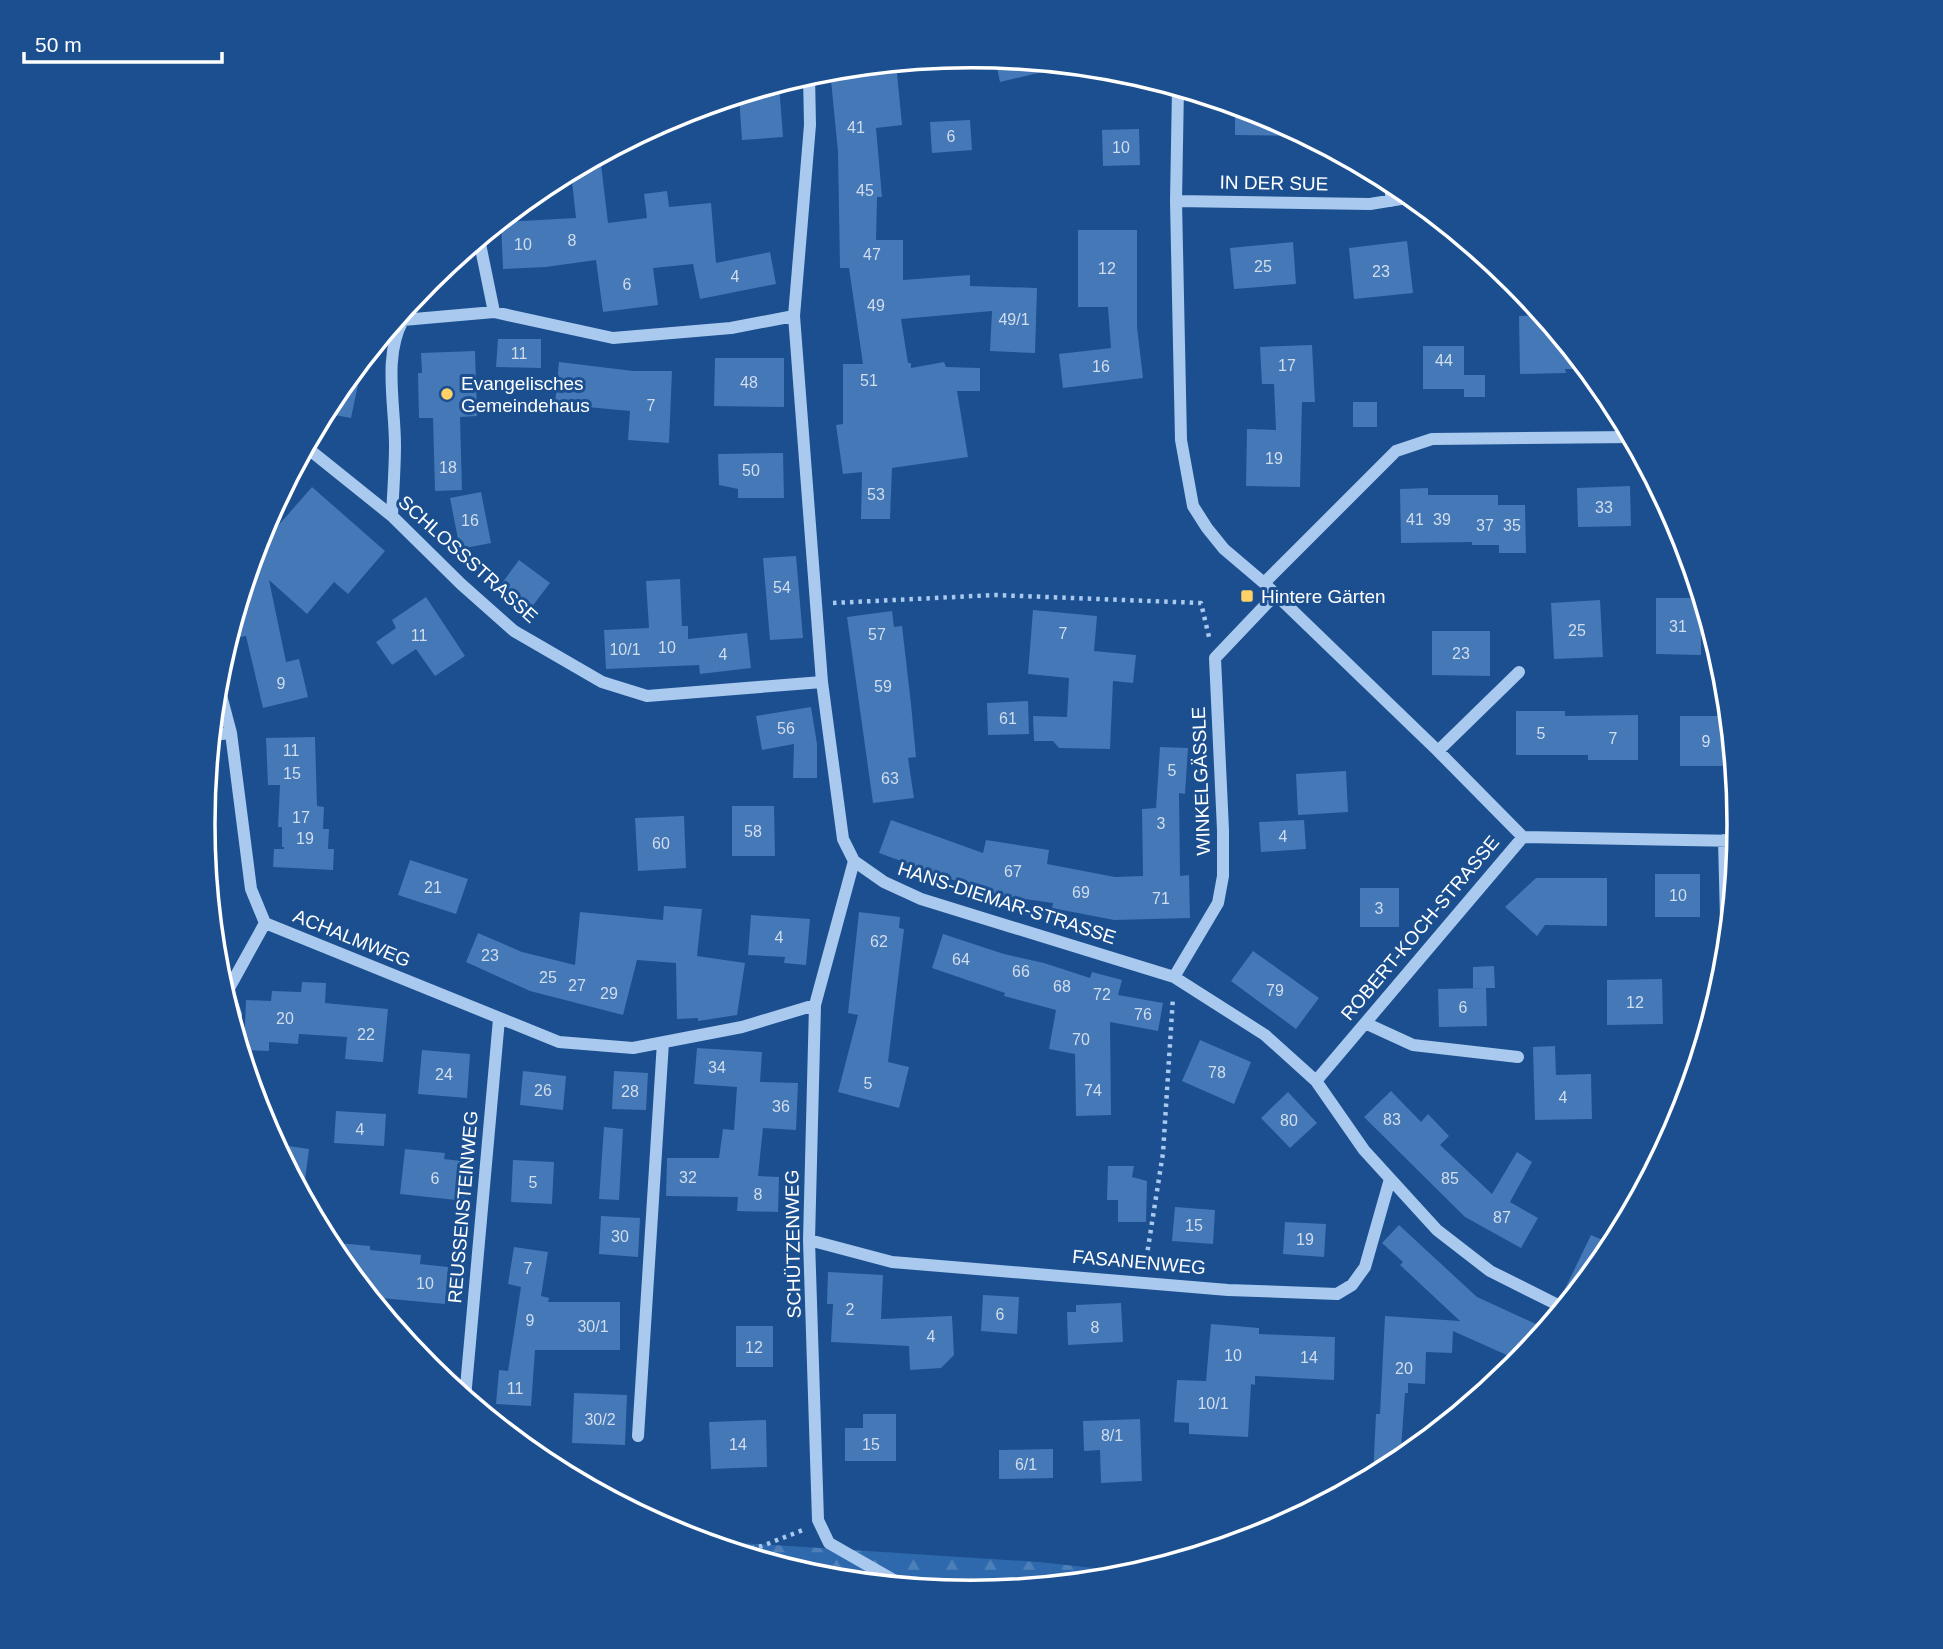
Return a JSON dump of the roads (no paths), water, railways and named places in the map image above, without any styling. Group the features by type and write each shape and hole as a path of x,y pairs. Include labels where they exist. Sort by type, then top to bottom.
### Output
{"street":[{"path":"809,86 810,125 793,316 822,682 842,839 854,861"},
{"path":"1178,97 1176,201 1181,440 1193,506 1224,549 1264,583 1523,837"},
{"path":"1391,195 1391,201"},
{"name":"IN DER SUE","path":"1176,201 1370,204 1397,200"},
{"path":"482,249 495,312"},
{"path":"409,319 495,312 613,338 731,328 793,316"},
{"path":"391,516 395,447 393,338"},
{"path":"1264,583 1396,452 1433,439 1621,438"},
{"name":"SCHLOSSSTRASSE","path":"313,453 391,516 514,631 602,682 647,696 822,682"},
{"name":"WINKELGÄSSLE","path":"1174,977 1218,903 1223,876 1215,658 1275,595"},
{"path":"1438,751 1519,672"},
{"name":"ACHALMWEG","path":"225,709 231,733 251,889 265,923 559,1042 633,1048 742,1027 815,1005"},
{"path":"221,734 231,733"},
{"name":"ROBERT-KOCH-STRASSE","path":"1316,1080 1523,837 1727,840"},
{"path":"1724,840 1725,883"},
{"name":"HANS-DIEMAR-STRASSE","path":"854,861 884,882 920,899 1174,977 1265,1035 1316,1080 1364,1150 1437,1230 1490,1271 1556,1304"},
{"name":"SCHÜTZENWEG","path":"854,861 815,1005 809,1240 818,1520 830,1543 886,1575"},
{"path":"232,981 265,923"},
{"name":"REUSSENSTEINWEG","path":"466,1386 499,1019"},
{"path":"1365,1023 1413,1045 1518,1057"},
{"path":"638,1436 663,1042"},
{"name":"FASANENWEG","path":"809,1240 892,1262 1228,1290 1337,1294 1352,1285 1365,1267 1390,1179"}],"place":[{"name":"Evangelisches Gemeindehaus","path":"447,394"},
{"name":"Hintere Gärten","path":"1247,596"}]}
